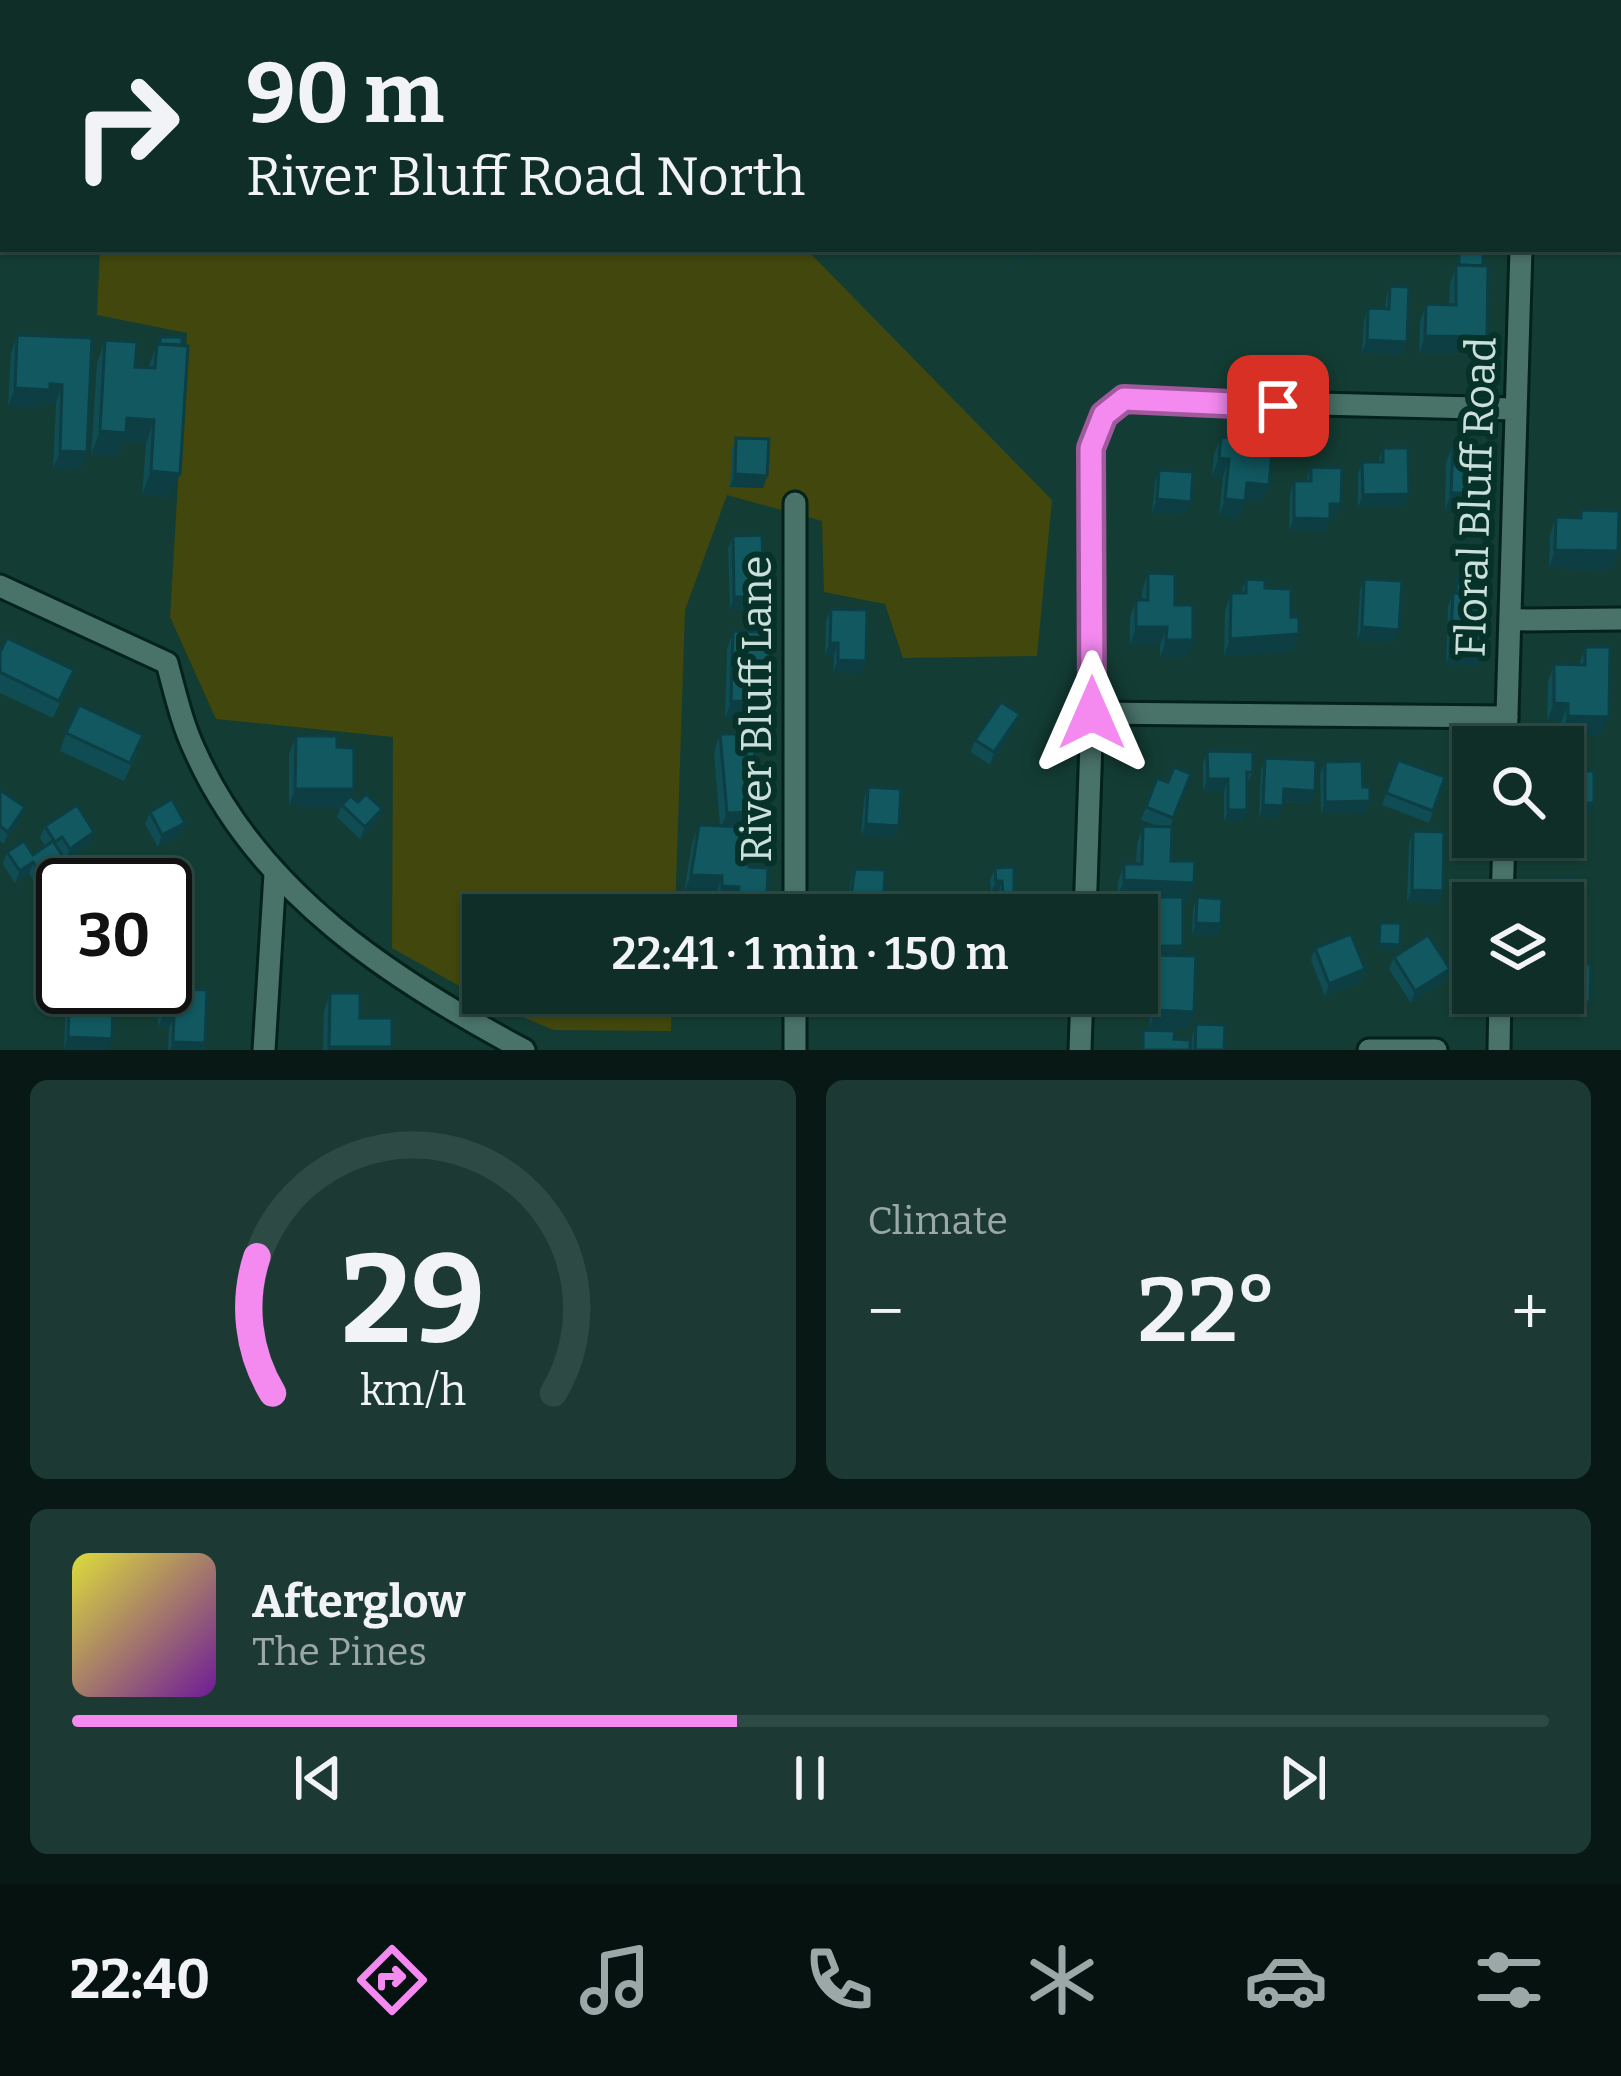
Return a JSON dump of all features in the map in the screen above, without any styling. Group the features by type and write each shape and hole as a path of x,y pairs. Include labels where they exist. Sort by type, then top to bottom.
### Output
{"street":[{"name":"Floral Bluff Road","path":"1507,726 1521,252"},
{"path":"1086,894 1092,713 1091,448 1104,415 1124,399 1516,409"},
{"name":"River Bluff Lane","path":"795,503 795,894"},
{"path":"0,586 167,663 194,750 225,808 275,874 425,998 524,1050"},
{"path":"1511,620 1621,619"},
{"path":"1092,713 1507,718"},
{"path":"263,1050 275,874"},
{"path":"795,1014 795,1050"},
{"path":"1080,1050 1081,1014"},
{"path":"1498,1050 1499,1014"},
{"path":"1369,1050 1436,1050"}],"green space":[{"path":"100,252 809,252 1052,500 1037,656 903,658 885,604 824,592 822,521 727,495 685,610 676,894 462,894 462,988 392,948 393,737 216,719 170,617 187,333 97,315"},
{"path":"515,1014 671,1014 671,1031 554,1030"}],"building":[{"path":"1459,252 1483,252 1483,266 1459,265"},
{"path":"1456,265 1488,266 1487,337 1425,336 1426,304 1456,305"},
{"path":"1390,286 1409,287 1407,342 1367,340 1368,308 1389,309"},
{"path":"17,335 92,338 87,452 60,451 62,385 50,384 50,390 15,388"},
{"path":"160,337 182,337 182,345 160,344"},
{"path":"105,340 137,342 135,367 155,368 157,344 188,346 180,474 151,471 154,420 127,418 126,433 100,431"},
{"path":"1221,437 1273,442 1269,485 1247,483 1245,501 1225,499 1229,459 1219,458"},
{"path":"736,438 769,439 767,476 735,474"},
{"path":"1453,445 1491,447 1489,519 1464,518 1465,493 1451,493"},
{"path":"1383,448 1408,448 1409,494 1363,495 1362,462 1383,462"},
{"path":"1311,467 1342,468 1341,504 1330,504 1330,519 1294,518 1294,481 1311,481"},
{"path":"1159,470 1193,472 1191,502 1157,499"},
{"path":"1581,510 1619,511 1618,551 1555,550 1556,517 1581,518"},
{"path":"762,535 764,597 734,597 733,536"},
{"path":"1148,573 1175,574 1175,605 1193,605 1193,640 1166,640 1167,627 1136,627 1136,600 1148,600"},
{"path":"1246,579 1265,580 1265,588 1291,589 1291,617 1299,617 1299,634 1230,639 1231,593 1246,593"},
{"path":"1364,579 1402,581 1399,630 1362,627"},
{"path":"1457,579 1480,581 1480,595 1456,594"},
{"path":"1453,593 1487,595 1484,653 1450,652"},
{"path":"831,609 867,610 866,661 838,660 838,643 830,643"},
{"path":"733,631 770,632 768,702 731,701"},
{"path":"7,638 74,670 59,701 0,672 0,652"},
{"path":"1585,647 1610,647 1609,717 1568,716 1568,704 1554,703 1554,664 1585,665"},
{"path":"1001,702 1020,714 994,752 975,740"},
{"path":"79,705 143,735 130,763 66,733"},
{"path":"720,734 755,734 753,812 727,813"},
{"path":"296,736 337,736 337,747 354,748 354,789 295,789"},
{"path":"1207,751 1253,752 1253,772 1247,772 1247,810 1228,810 1228,779 1208,779"},
{"path":"1265,758 1316,760 1315,791 1284,789 1283,806 1263,805"},
{"path":"1398,760 1445,777 1433,811 1386,793"},
{"path":"1362,761 1363,787 1370,787 1370,801 1325,802 1325,762"},
{"path":"1174,767 1191,774 1173,818 1146,807 1157,778 1168,782"},
{"path":"1584,771 1594,771 1594,803 1584,803"},
{"path":"868,787 901,789 899,826 866,824"},
{"path":"0,790 25,807 8,832 0,826"},
{"path":"366,794 382,809 365,827 342,805 350,796 358,802"},
{"path":"172,799 185,823 162,835 150,812"},
{"path":"77,805 94,832 70,849 62,837 55,842 45,826"},
{"path":"699,825 750,827 749,867 768,868 767,894 738,894 739,887 722,886 722,876 691,875"},
{"path":"1143,826 1172,827 1171,861 1195,861 1194,883 1124,880 1124,864 1142,864"},
{"path":"1413,831 1444,832 1443,891 1412,890"},
{"path":"24,841 33,855 53,841 64,858 36,858 36,867 33,862 20,871 7,852"},
{"path":"1014,867 1014,894 1003,894 995,868"},
{"path":"855,869 885,870 884,894 851,894"},
{"path":"1158,897 1183,897 1183,946 1158,946"},
{"path":"1197,897 1222,899 1221,924 1196,923"},
{"path":"1380,923 1401,923 1400,945 1379,944"},
{"path":"1351,934 1365,969 1329,984 1315,948"},
{"path":"1428,935 1450,969 1415,991 1394,957"},
{"path":"1158,955 1196,956 1194,1012 1158,1010"},
{"path":"1584,964 1591,964 1590,1002 1584,1002"},
{"path":"192,989 207,990 205,1043 173,1042 174,1016 163,1015 192,1014"},
{"path":"330,993 360,993 360,1018 392,1018 392,1047 329,1047"},
{"path":"69,1014 113,1014 112,1039 68,1037"},
{"path":"1196,1024 1225,1025 1224,1050 1195,1050"},
{"path":"1143,1030 1175,1031 1174,1039 1190,1040 1190,1050 1143,1050"}],"route":[{"path":"1092,713 1091,448 1104,415 1124,399 1278,406"}]}
